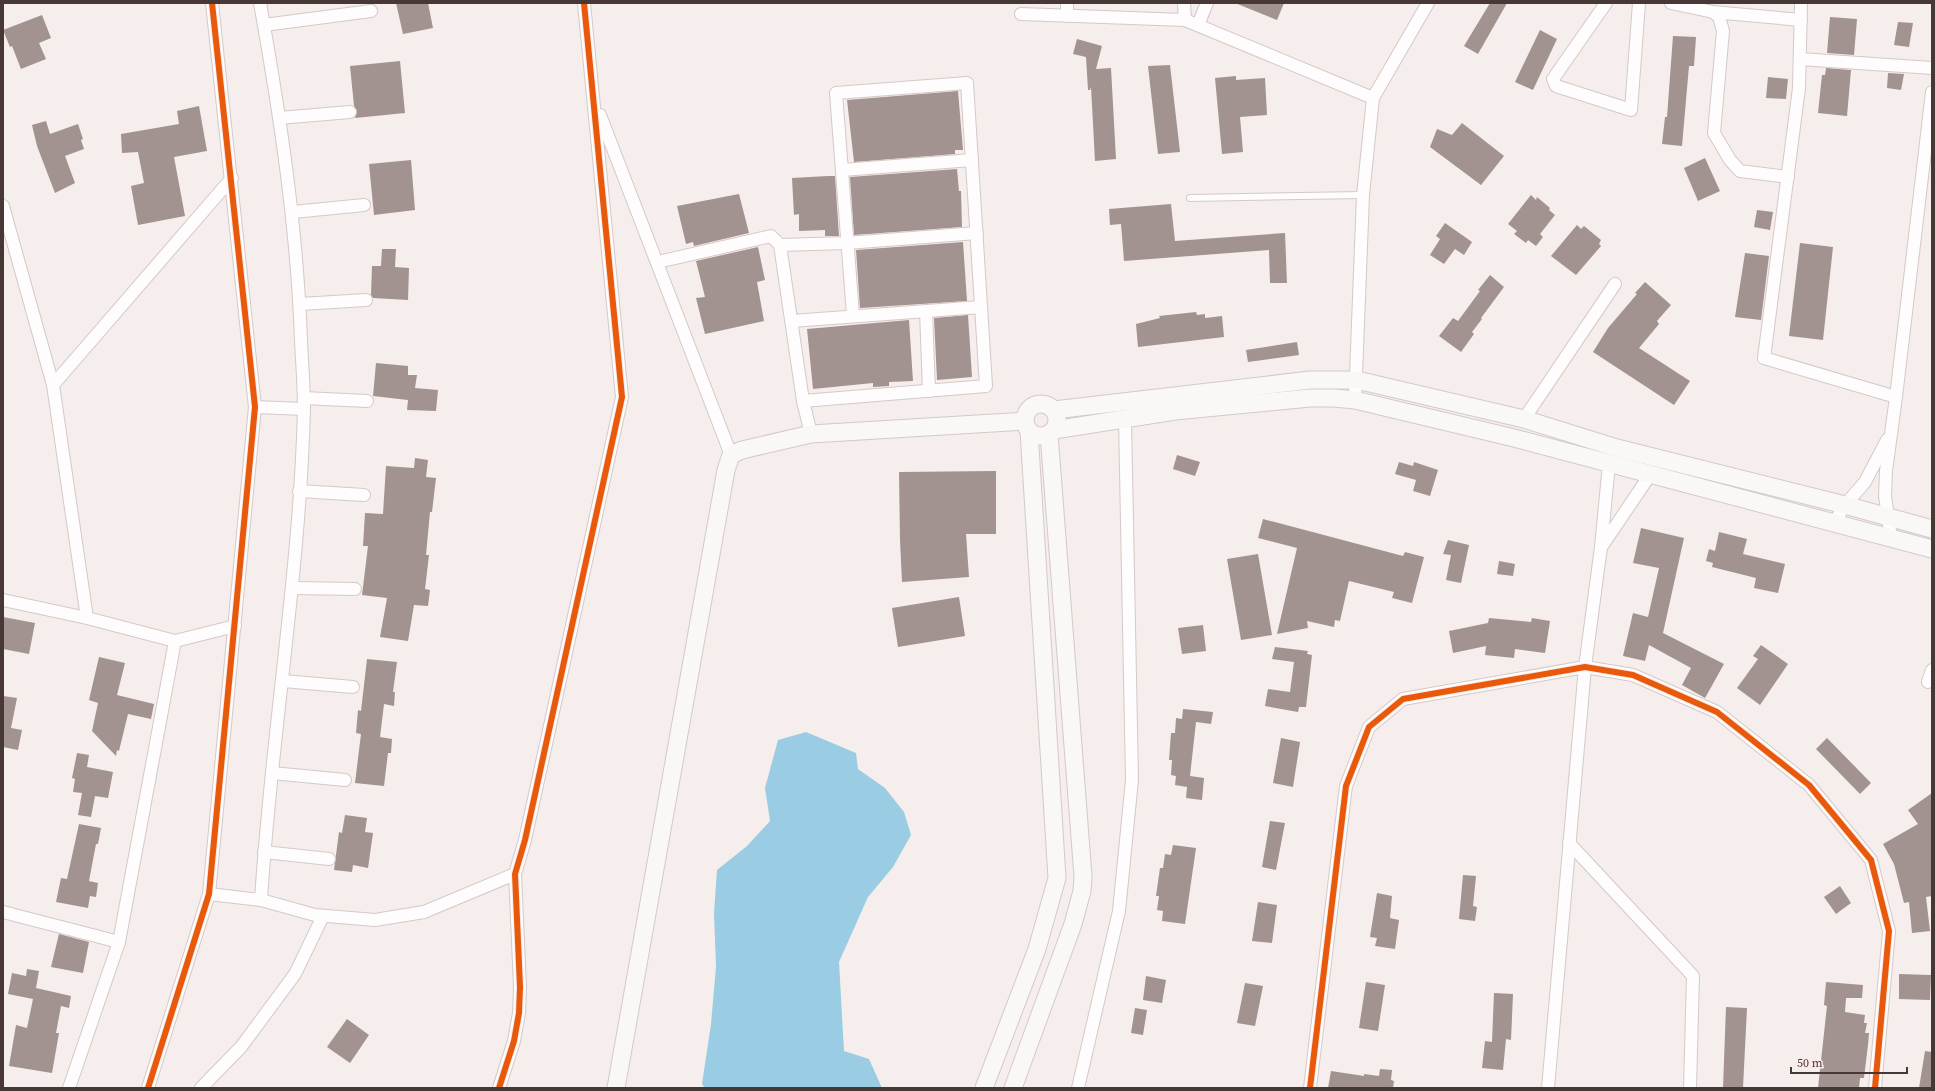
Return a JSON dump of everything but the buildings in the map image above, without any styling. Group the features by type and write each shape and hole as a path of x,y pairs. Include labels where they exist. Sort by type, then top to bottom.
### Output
{"street":[{"path":"148,1088 209,894 255,407 232,178 212,3"},
{"path":"260,3 293,212 300,304 304,403 293,588 272,773 261,900"},
{"path":"498,1088 514,1041 518,1014 520,987 515,874 525,840 622,398 595,102 584,3"},
{"path":"1067,3 1068,16"},
{"path":"1184,3 1185,20"},
{"path":"1198,26 1207,3"},
{"path":"1355,400 1357,380 1363,195 1373,98 1428,3"},
{"path":"1606,3 1553,79 1556,86 1631,110 1639,3"},
{"path":"1671,3 1713,12 1801,20"},
{"path":"1801,3 1800,88 1764,358 1896,397"},
{"path":"264,25 372,11"},
{"path":"1713,12 1719,17 1723,31 1714,133 1730,160 1740,171 1788,177"},
{"path":"1021,14 1185,20 1373,98"},
{"path":"1800,59 1932,68"},
{"path":"804,401 986,386 967,83 836,93 853,315"},
{"path":"1890,538 1885,483 1932,92"},
{"path":"595,102 658,262 731,456 726,470 616,1088"},
{"path":"279,118 350,112"},
{"path":"842,170 972,160"},
{"path":"53,385 232,178"},
{"path":"293,212 364,204"},
{"path":"3,206 53,385 87,618"},
{"path":"780,245 847,243 976,233"},
{"path":"658,262 771,236 780,245 804,401 811,434"},
{"path":"1524,419 1615,284"},
{"path":"300,304 366,300"},
{"path":"792,321 853,315 981,307"},
{"path":"926,311 929,391"},
{"path":"1054,410 1310,380 1357,380 1524,419 1617,448 1932,529"},
{"path":"731,456 742,450 811,434 1027,426 1039,436 1051,432 1175,411 1310,398 1334,398 1355,400 1609,464 1932,549"},
{"path":"255,407 304,403 367,401"},
{"path":"984,1088 1037,949 1057,878 1027,426 1027,411 1036,404 1046,404 1054,410 1057,421 1051,432 1083,876 1082,891 1073,924 1013,1088"},
{"path":"1078,1088 1119,911 1132,780 1125,419"},
{"path":"1834,523 1845,506 1865,482 1891,432"},
{"path":"1548,1088 1584,667 1601,548 1609,464"},
{"path":"1601,548 1650,475"},
{"path":"299,491 364,495"},
{"path":"293,588 355,589"},
{"path":"3,600 87,618 176,640 235,626"},
{"path":"69,1088 120,942 176,640"},
{"path":"1310,1088 1346,786 1369,727 1403,699 1584,667 1633,675 1717,712 1809,785 1872,860 1889,931 1875,1088"},
{"path":"283,680 353,687"},
{"path":"272,773 346,780"},
{"path":"1569,843 1693,976 1690,1088"},
{"path":"264,852 329,859"},
{"path":"209,894 261,900 323,916 375,920 424,912 515,874"},
{"path":"3,912 120,942"},
{"path":"201,1088 241,1048 295,974 323,916"}],"lane":[{"path":"1190,198 1363,195"}],"water":[{"path":"806,732 856,753 858,769 885,788 904,812 911,835 893,867 868,897 839,962 844,1051 869,1059 882,1088 705,1088 702,1084 711,1024 716,967 714,913 717,870 747,846 770,821 765,788 778,740"}],"cycle path":[{"path":"148,1088 209,894 255,407 212,3"},
{"path":"499,1088 514,1041 519,1013 520,987 515,874 525,840 622,397 584,3"},
{"path":"1310,1088 1346,786 1369,727 1403,699 1585,667 1633,675 1717,712 1809,785 1871,860 1889,931 1875,1088"}]}
